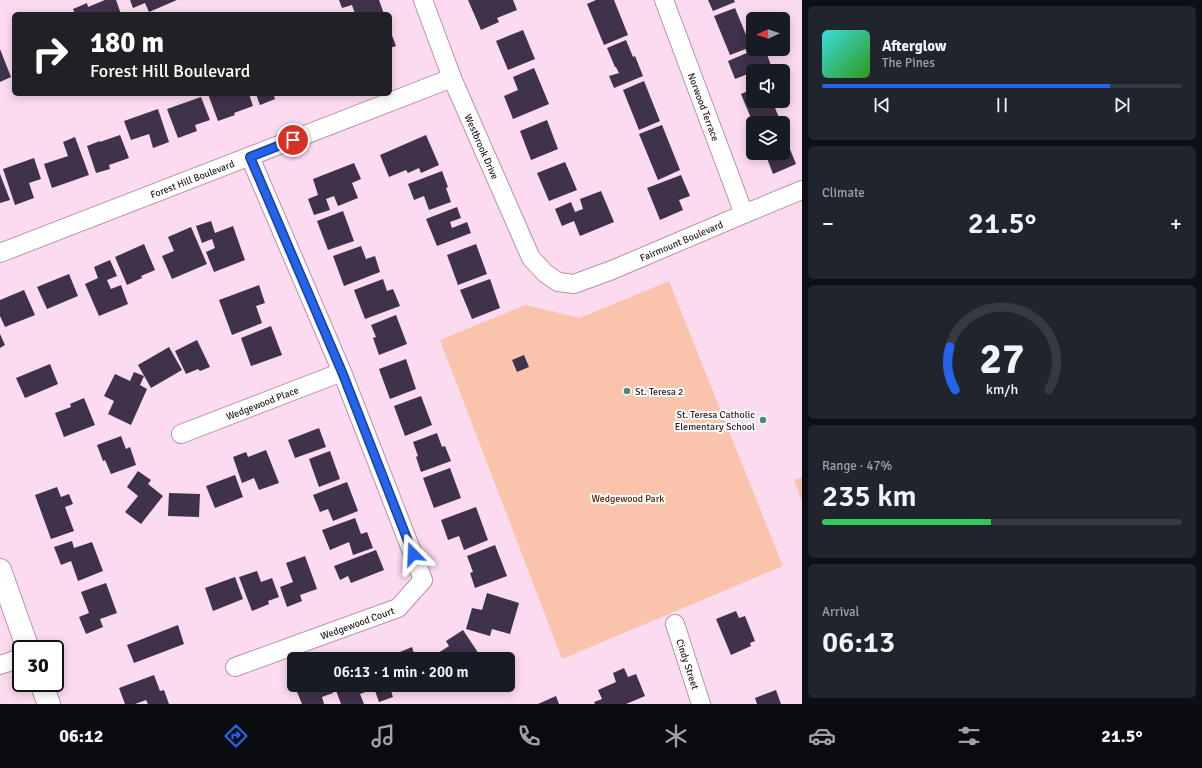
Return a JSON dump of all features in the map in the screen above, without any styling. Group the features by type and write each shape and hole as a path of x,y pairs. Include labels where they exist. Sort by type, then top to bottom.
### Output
{"main road":[{"path":"0,570 25,640"},
{"path":"44,692 49,704"}],"street":[{"name":"Westbrook Drive","path":"422,0 452,78 531,258 545,273 558,282"},
{"name":"Norwood Terrace","path":"664,0 744,214"},
{"name":"Forest Hill Boulevard","path":"0,253 452,78"},
{"name":"Wedgewood Court","path":"235,667 398,608 423,580 342,372 250,157"},
{"name":"Fairmount Boulevard","path":"558,282 574,284 612,270 802,190"},
{"name":"Wedgewood Place","path":"181,434 342,372"},
{"name":"Cindy Street","path":"675,624 702,704"},
{"path":"0,665 12,661"}],"green space":[{"name":"Wedgewood Park","path":"669,281 783,566 562,659 440,340 525,305 580,318"},
{"path":"802,477 802,502 794,480"}],"building":[{"path":"105,0 116,0 120,12 74,12 73,9 87,3 88,7"},
{"path":"130,0 177,0 149,12 145,3 133,8"},
{"path":"339,0 379,0 383,12 354,12 352,5 342,8"},
{"path":"468,0 513,0 517,10 497,18 499,22 481,30"},
{"path":"596,0 614,0 628,35 604,45 587,4"},
{"path":"708,0 734,0 735,2 713,11"},
{"path":"735,8 746,35 746,49 730,55 714,16"},
{"path":"523,30 535,59 508,70 496,41"},
{"path":"392,35 396,46 392,47"},
{"path":"626,40 633,57 635,56 643,76 614,88 609,76 619,73 607,48"},
{"path":"0,49 11,77 0,82"},
{"path":"746,53 746,56 768,56 770,64 746,64 746,75 735,79 728,61"},
{"path":"534,68 549,104 513,119 504,96 518,90 513,77"},
{"path":"644,81 660,121 639,130 623,90"},
{"path":"746,92 746,106 741,94"},
{"path":"209,96 250,96 253,106 218,121"},
{"path":"257,96 274,96 275,99 260,105"},
{"path":"201,97 210,120 195,125 197,131 178,138 167,109"},
{"path":"747,108 775,108 778,116 750,116"},
{"path":"158,109 169,142 153,148 149,134 131,140 124,121"},
{"path":"547,120 558,149 531,160 520,131"},
{"path":"662,125 680,170 658,180 639,134"},
{"path":"120,135 129,158 109,165 110,169 96,173 87,146"},
{"path":"426,135 439,165 421,173 419,168 408,173 406,170 389,177 380,155"},
{"path":"75,137 89,175 52,188 44,164 68,156 63,142"},
{"path":"790,149 796,164 773,174 768,160 790,160"},
{"path":"34,158 41,179 29,183 34,198 15,205 3,169"},
{"path":"565,162 577,190 549,201 537,173"},
{"path":"354,163 361,179 352,183 358,198 338,206 334,196 326,199 330,210 314,215 308,199 318,195 313,179"},
{"path":"442,171 448,187 446,188 451,202 429,210 424,196 414,200 408,184"},
{"path":"0,174 10,200 0,203"},
{"path":"681,175 690,196 679,200 683,210 660,220 647,188"},
{"path":"601,191 614,222 580,236 574,221 562,226 555,209 571,202 575,212 583,209 580,199"},
{"path":"457,207 461,218 450,222 452,228 467,222 471,233 437,246 426,219"},
{"path":"343,211 354,241 328,250 317,221"},
{"path":"211,221 215,233 233,226 245,260 214,272 206,252 215,248 212,239 202,243 196,226"},
{"path":"191,227 207,264 172,279 162,256 174,251 168,237"},
{"path":"144,244 155,270 141,276 142,278 127,285 115,257"},
{"path":"476,244 487,274 458,285 447,255"},
{"path":"361,246 366,259 375,256 380,272 344,286 333,256"},
{"path":"110,260 117,276 107,280 111,289 121,285 128,304 99,316 85,284 98,278 94,267"},
{"path":"69,274 78,296 47,309 37,287"},
{"path":"383,279 387,291 393,289 400,306 365,319 354,290"},
{"path":"490,279 500,308 472,319 460,290"},
{"path":"259,285 265,303 256,306 262,323 232,335 219,300"},
{"path":"24,290 35,315 5,327 0,316 0,300"},
{"path":"396,315 407,344 379,355 373,338 376,337 371,325"},
{"path":"271,326 282,355 251,366 241,338"},
{"path":"0,334 5,345 0,348"},
{"path":"197,340 210,367 200,371 198,369 186,374 175,351"},
{"path":"169,347 182,370 151,388 138,365"},
{"path":"524,355 529,367 517,372 512,360"},
{"path":"406,359 416,389 390,399 379,369"},
{"path":"50,364 58,384 25,398 16,378"},
{"path":"134,372 144,376 140,385 147,389 131,425 108,414 114,401 104,396 115,374 130,381"},
{"path":"421,396 432,425 405,436 394,406"},
{"path":"84,398 95,425 64,437 55,413 71,407 70,404"},
{"path":"319,428 326,447 295,458 288,440"},
{"path":"437,433 442,447 445,446 451,461 421,472 416,457 418,456 413,442"},
{"path":"121,436 126,449 130,447 136,465 111,474 105,460 103,461 97,445"},
{"path":"266,450 279,483 259,490 254,478 242,483 233,457 246,452 248,457"},
{"path":"330,451 340,479 319,487 309,459"},
{"path":"450,468 461,498 434,508 423,478"},
{"path":"138,471 151,480 148,484 163,496 141,524 125,512 138,496 127,487"},
{"path":"235,475 243,497 215,508 206,486"},
{"path":"347,482 358,511 333,521 328,509 320,512 313,495"},
{"path":"57,487 61,497 69,494 73,504 65,507 74,531 51,539 35,495"},
{"path":"169,493 200,494 199,517 168,516"},
{"path":"476,507 488,540 464,550 459,536 448,540 441,520"},
{"path":"355,518 361,534 367,532 373,548 353,555 349,542 330,550 322,530"},
{"path":"72,541 74,548 92,542 103,571 78,581 71,561 61,565 54,547"},
{"path":"495,545 507,576 475,588 470,573 473,572 467,556"},
{"path":"376,550 384,570 351,583 348,576 340,580 334,566"},
{"path":"305,556 317,589 300,595 302,601 287,607 280,587 293,582 286,563"},
{"path":"257,571 261,582 272,578 279,597 268,601 269,604 252,611 239,577"},
{"path":"235,577 243,599 213,611 205,588"},
{"path":"106,583 117,613 100,619 103,627 86,634 79,617 89,613 81,592"},
{"path":"487,593 519,603 510,634 492,629 490,636 466,629 472,608 482,610"},
{"path":"736,611 739,618 745,616 755,641 750,643 751,646 731,655 716,619"},
{"path":"178,625 184,644 134,663 127,645"},
{"path":"463,630 478,652 440,652 449,646 446,641"},
{"path":"412,647 414,652 400,652"},
{"path":"624,668 628,677 636,674 645,696 626,704 595,704 594,702 602,699 598,690 616,682 613,673"},
{"path":"154,675 160,691 164,690 169,704 148,704 146,700 135,704 125,704 119,688"},
{"path":"776,690 781,704 757,704 755,698"},
{"path":"297,692 333,693 322,697 324,704 302,704"},
{"path":"337,692 366,692 360,694 364,704 341,704"},
{"path":"375,692 391,692 393,697 379,702"},
{"path":"556,696 559,704 538,704"}],"place":[{"name":"St. Teresa 2","path":"627,391"},
{"name":"St. Teresa Catholic Elementary School","path":"763,420"}],"route":[{"path":"293,140 250,157 342,372 413,554"}]}
